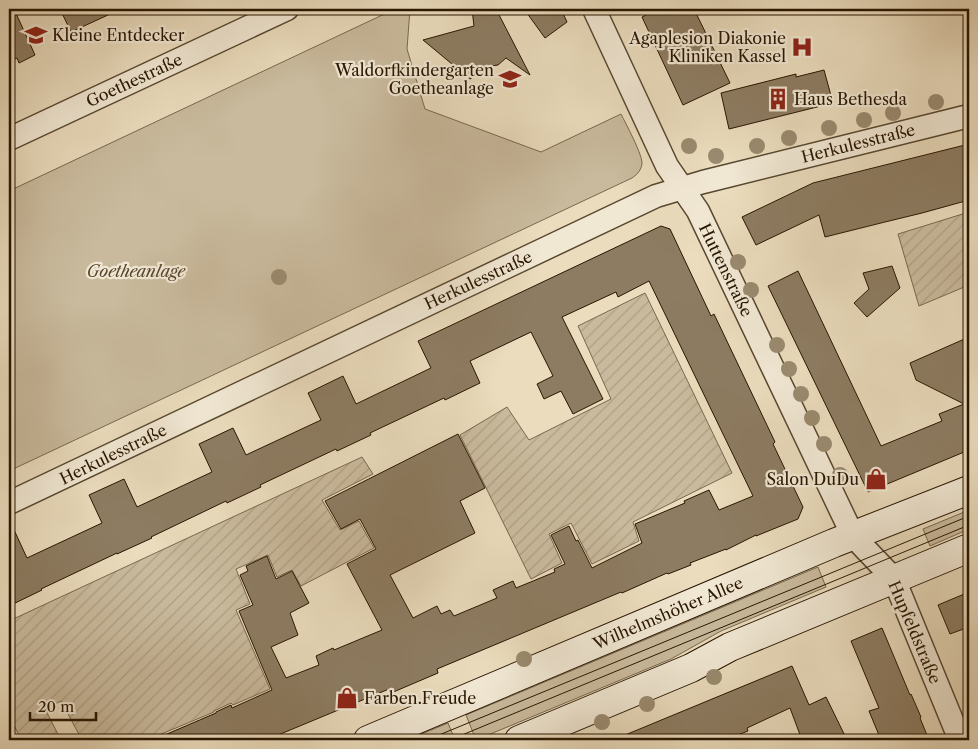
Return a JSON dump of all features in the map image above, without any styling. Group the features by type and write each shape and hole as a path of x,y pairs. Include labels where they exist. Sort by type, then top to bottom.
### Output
{"main road":[{"name":"Wilhelmshöher Allee","path":"368,740 853,536 969,490"},
{"path":"519,740 691,668 730,647 969,548"}],"street":[{"name":"Goethestraße","path":"9,139 287,9"},
{"name":"Huttenstraße","path":"594,9 667,166 698,211 853,536"},
{"name":"Herkulesstraße","path":"9,503 656,196 969,116"},
{"name":"Hupfeldstraße","path":"853,536 894,579 960,740"}],"green space":[{"name":"Goetheanlage","path":"395,9 410,9 407,49 425,109 541,152 621,114 641,157 642,165 639,171 632,178 9,471 9,191"},
{"path":"969,212 969,285 919,306 898,234"},
{"path":"645,293 732,473 633,522 639,541 592,564 571,523 549,534 562,563 531,579 460,435 507,407 529,440 611,399 578,326"},
{"path":"362,457 373,474 322,500 340,530 359,521 374,548 301,586 292,570 277,577 268,555 236,569 250,604 236,610 270,689 233,705 231,703 147,740 82,740 61,701 45,709 61,740 21,740 14,725 9,727 9,621"},
{"path":"969,510 969,529 930,546 923,529"},
{"path":"818,567 826,587 721,631 671,659 476,740 466,715"},
{"path":"448,723 455,740 407,740"}],"building":[{"path":"9,9 14,9 35,55 19,63 17,58 9,62"},
{"path":"60,9 121,9 71,32"},
{"path":"472,9 496,9 530,75 506,58 498,65 491,66 470,79 423,40 474,26"},
{"path":"524,9 561,9 567,22 545,38"},
{"path":"643,9 694,9 730,83 683,105 642,17 646,15"},
{"name":"Haus Bethesda","path":"824,70 833,103 729,129 721,93 796,74 796,77"},
{"path":"969,144 969,200 825,237 819,215 756,245 742,217 813,183"},
{"path":"661,226 670,229 711,316 714,314 775,442 773,444 803,507 798,519 437,669 438,673 391,693 389,689 266,740 153,740 231,705 232,708 272,690 239,611 253,605 240,575 248,571 246,566 267,556 276,579 292,571 309,603 290,613 298,635 271,647 286,678 319,665 316,656 382,630 347,564 376,549 360,519 341,529 325,501 458,434 485,488 460,501 475,533 390,575 413,618 437,606 441,614 450,610 454,616 497,598 493,590 513,581 516,588 555,572 554,569 565,564 551,535 569,526 592,568 642,543 635,524 685,503 684,501 709,490 719,510 753,496 649,281 618,297 616,292 562,317 603,399 573,414 561,391 544,399 537,384 553,376 531,332 470,361 480,383 370,433 371,435 337,451 336,449 260,485 261,487 227,503 226,501 9,606 9,519 27,558 102,523 89,495 124,479 137,507 212,472 199,444 233,428 246,455 321,420 308,393 343,376 356,404 431,368 418,341"},
{"path":"892,266 900,288 867,317 854,303 869,289 863,273"},
{"path":"798,271 881,446 942,421 939,414 964,404 916,380 910,363 969,337 969,450 868,492 768,286"},
{"path":"969,592 969,627 950,634 938,605"},
{"path":"882,628 921,717 929,740 881,740 869,711 879,708 851,641"},
{"path":"792,666 809,705 826,697 847,740 802,740 790,708 747,728 748,731 725,740 613,740"}],"tram line":[{"path":"427,740 969,516"},
{"path":"450,740 969,525"}],"place":[{"name":"Kleine Entdecker","path":"36,35"},
{"name":"Agaplesion Diakonie Kliniken Kassel","path":"802,47"},
{"name":"Waldorfkindergarten Goetheanlage","path":"510,79"},
{"name":"Haus Bethesda","path":"778,99"},
{"name":"Salon DuDu","path":"876,479"},
{"name":"Farben.Freude","path":"347,698"}]}
